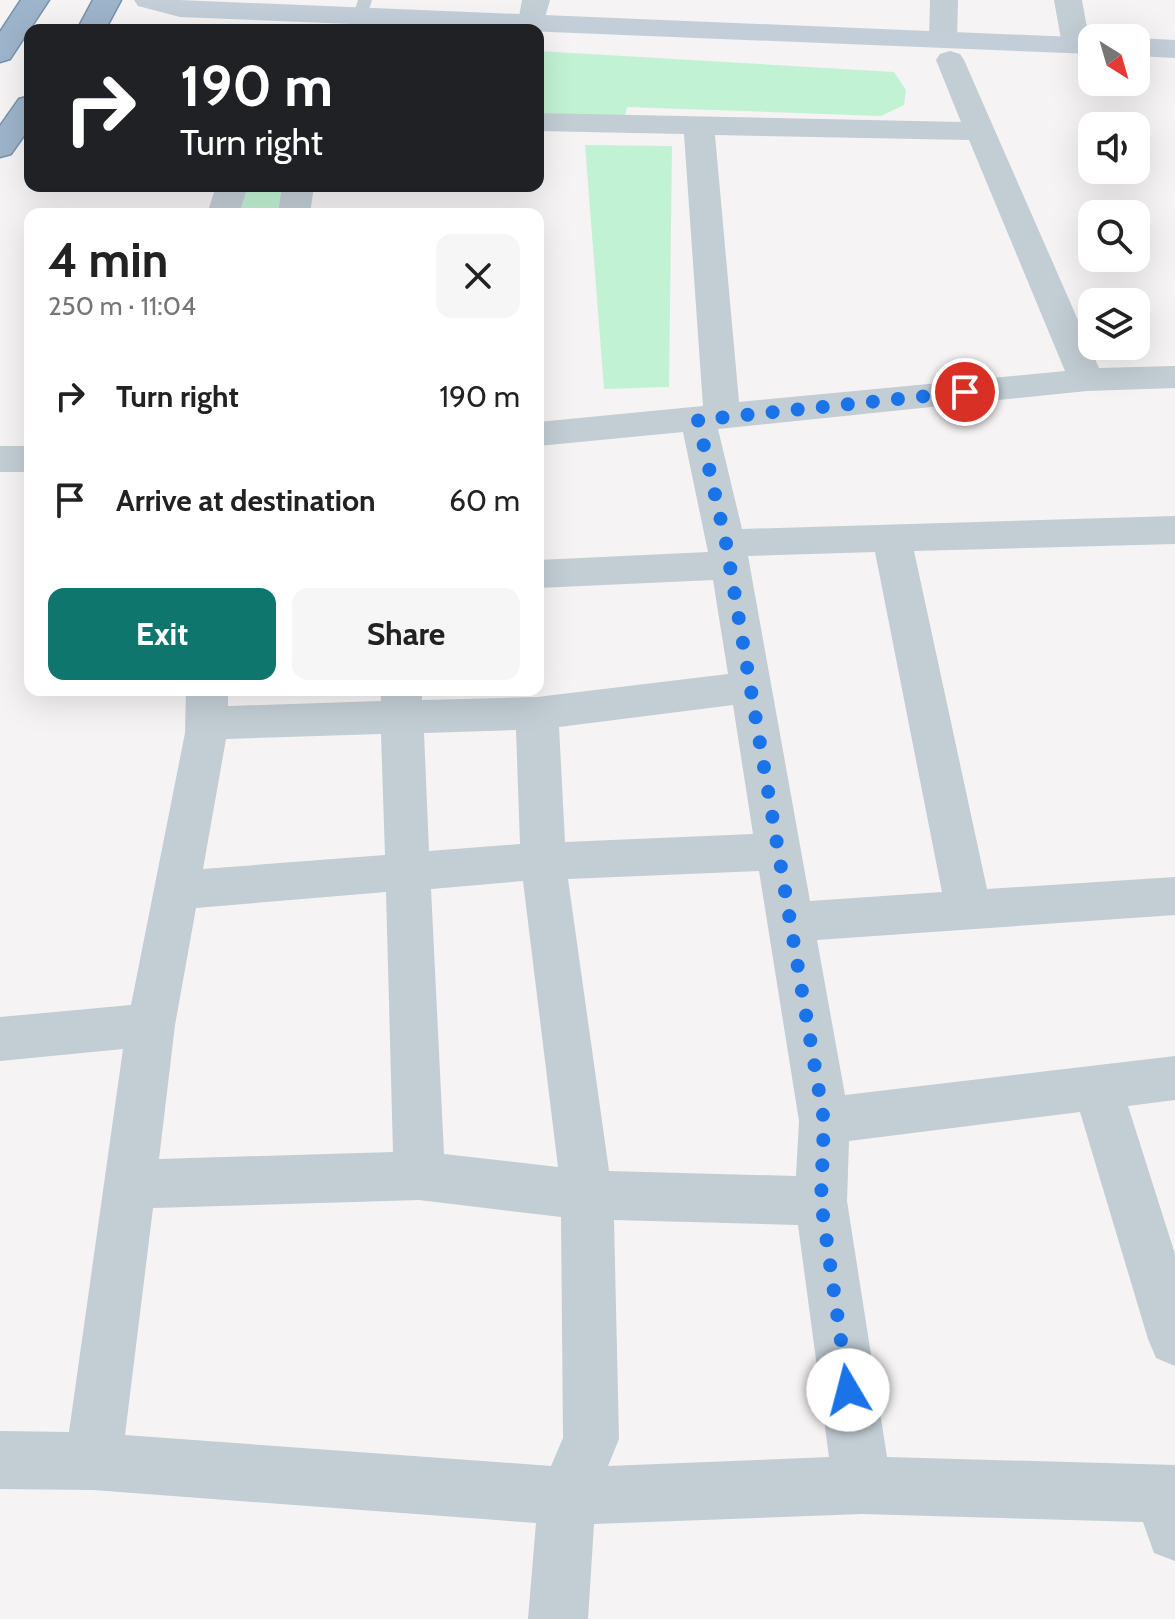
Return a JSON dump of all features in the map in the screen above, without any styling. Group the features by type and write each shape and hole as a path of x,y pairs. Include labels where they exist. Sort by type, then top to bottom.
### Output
{"highway":[{"path":"25,24 35,0"},
{"path":"94,24 107,0"},
{"path":"0,53 23,30"},
{"path":"0,148 24,114"}],"main road":[{"path":"148,0 180,9 363,8 947,50 1078,52"},
{"path":"1150,48 1175,49"},
{"path":"1150,68 1175,69"}],"street":[{"path":"944,0 947,50 1087,380"},
{"path":"1068,0 1078,27"},
{"path":"544,122 980,131"},
{"path":"699,127 710,419 727,554 824,1121 821,1201 862,1485"},
{"path":"544,433 1087,380 1173,382"},
{"path":"0,459 24,459"},
{"path":"544,573 891,536 1175,530"},
{"path":"891,536 969,911"},
{"path":"93,1461 151,1025 207,706 400,702 537,713 751,687"},
{"path":"400,702 419,1176"},
{"path":"537,713 543,861 587,1195 591,1439 567,1496 558,1619"},
{"path":"177,890 543,861 779,852"},
{"path":"792,922 1175,896"},
{"path":"0,1039 151,1025"},
{"path":"824,1121 1175,1078"},
{"path":"1097,1088 1175,1339"},
{"path":"130,1184 419,1176 587,1195 821,1201"},
{"path":"0,1460 93,1461 567,1496 862,1485 1172,1507"}],"green space":[{"path":"544,51 894,72 906,90 904,105 881,116 627,107 625,116 544,113"},
{"path":"585,145 672,146 669,387 604,389"},
{"path":"246,192 286,192 284,208 241,208"}],"route":[{"path":"848,1390 821,1201 824,1121 726,543 698,420 965,392"}]}
